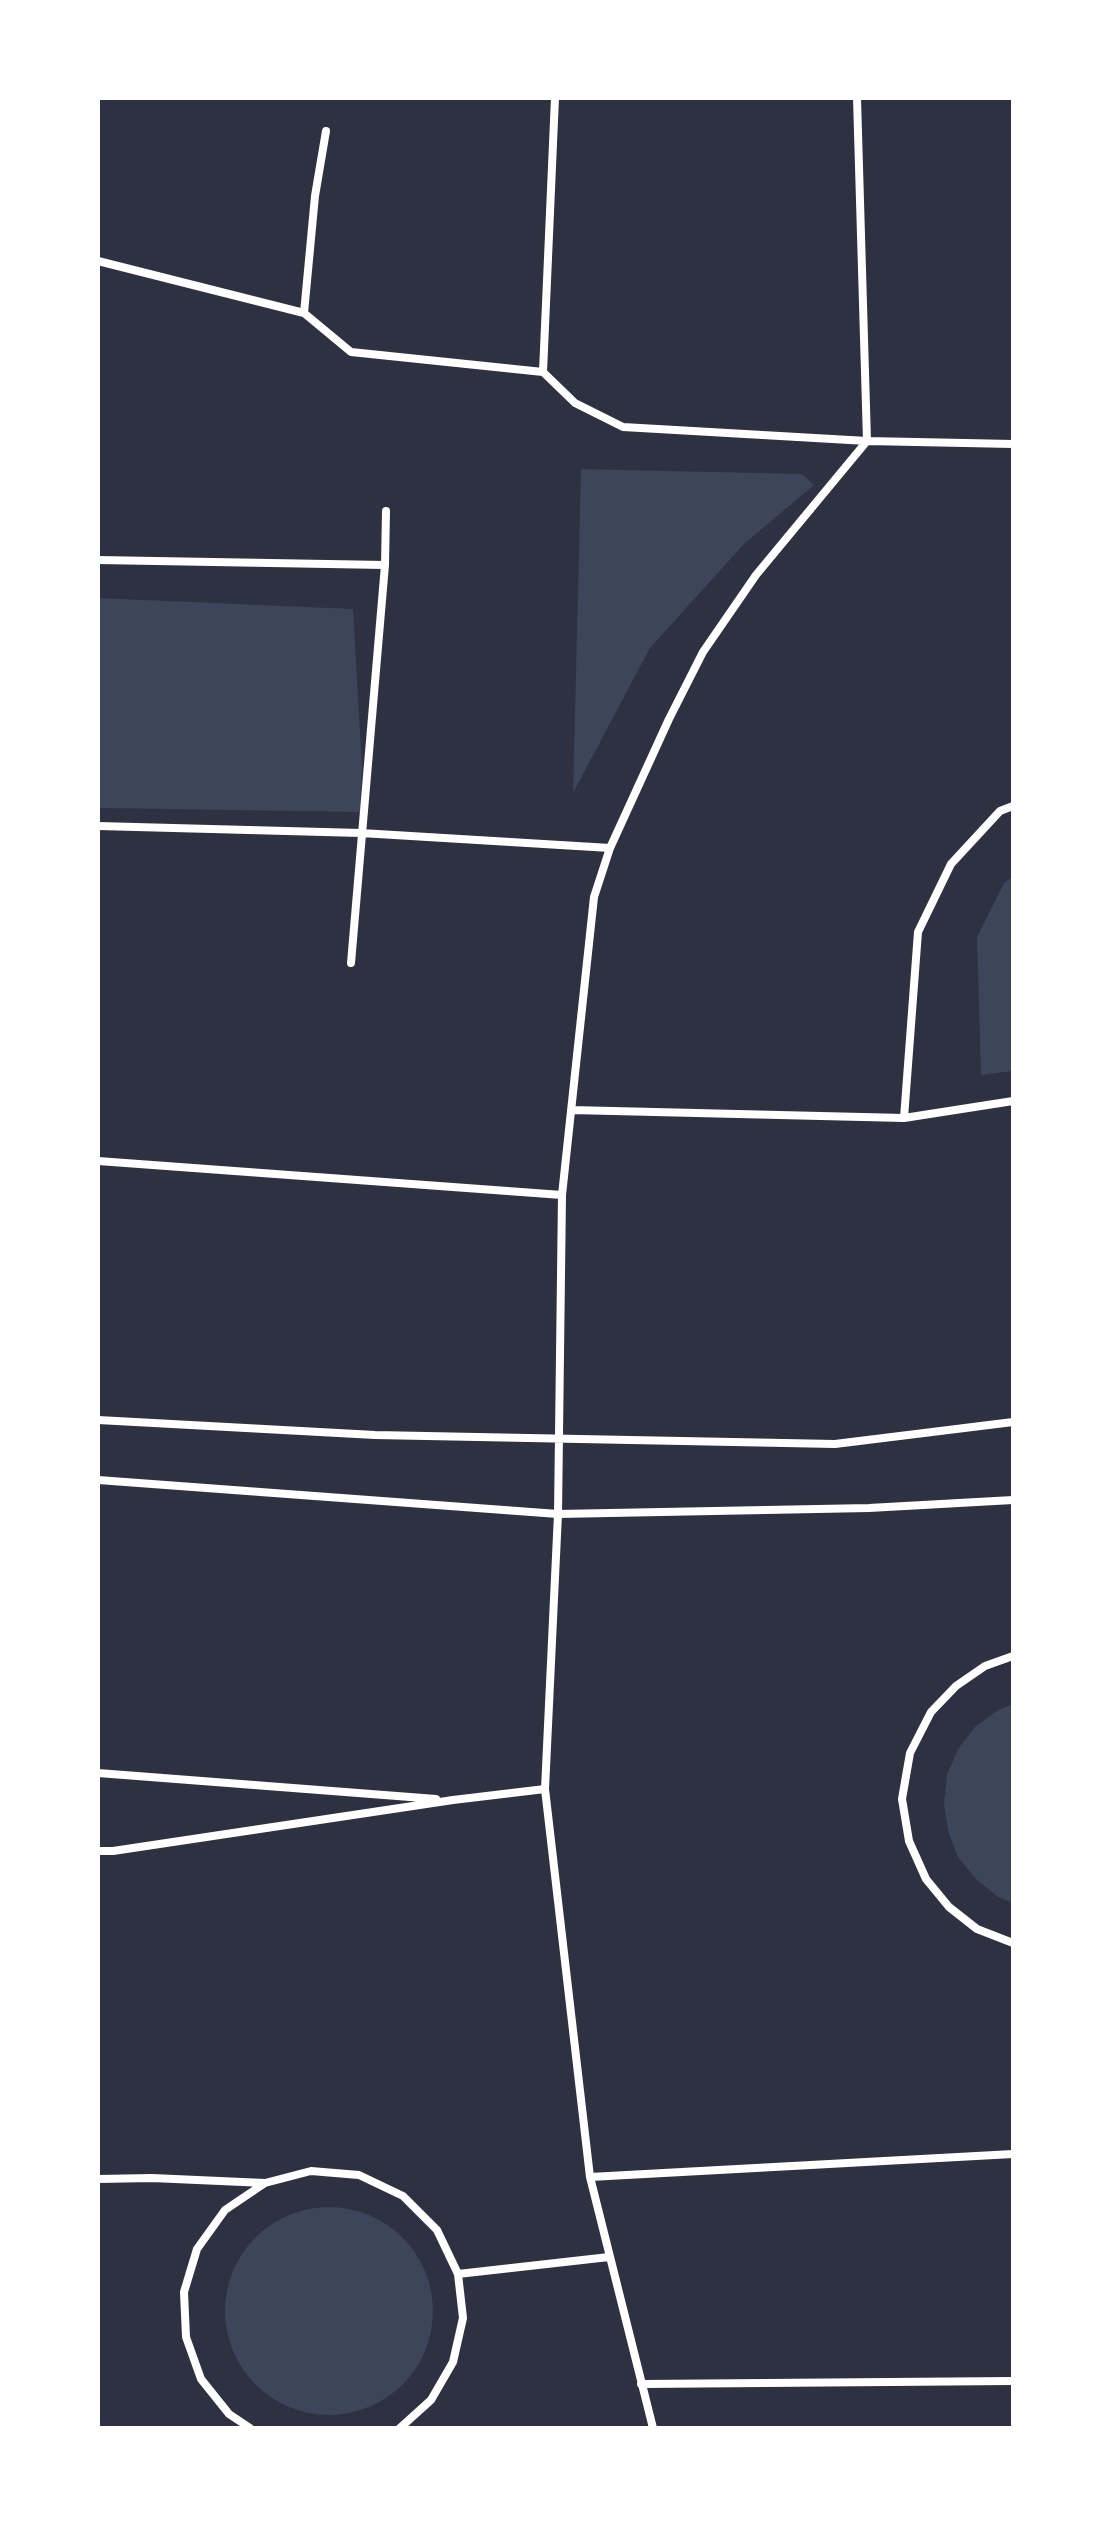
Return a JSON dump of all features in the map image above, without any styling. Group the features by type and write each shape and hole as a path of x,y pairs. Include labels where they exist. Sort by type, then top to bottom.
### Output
{"street":[{"path":"543,372 555,98"},
{"path":"653,2428 590,2177 545,1789 558,1514 562,1195 594,897 610,848 703,652 756,575 867,441 857,98"},
{"path":"304,313 315,196 326,131"},
{"path":"98,261 304,313 351,352 543,372 575,403 623,427 867,441 1013,444"},
{"path":"351,963 385,565 386,511"},
{"path":"98,560 385,565"},
{"path":"904,1118 918,932 951,864 1000,811 1013,806"},
{"path":"98,826 361,833 610,848"},
{"path":"571,1110 904,1118 1013,1101"},
{"path":"98,1161 562,1195"},
{"path":"98,1420 375,1435 835,1444 1013,1422"},
{"path":"98,1480 558,1514 869,1508 1013,1500"},
{"path":"1013,1656 985,1666 956,1686 931,1712 910,1753 902,1799 909,1841 926,1879 949,1907 977,1929 1013,1943"},
{"path":"98,1773 453,1800"},
{"path":"98,1851 545,1789"},
{"path":"590,2177 1013,2154"},
{"path":"98,2179 265,2183 311,2171 359,2175 403,2196 437,2230 458,2274 463,2318 453,2362 431,2400 400,2428"},
{"path":"250,2428 229,2414 201,2379 186,2337 184,2292 197,2249 225,2210 265,2183"},
{"path":"458,2274 609,2257"},
{"path":"641,2384 1013,2381"}],"shaded area":[{"path":"581,469 802,474 814,485 744,544 650,648 573,793"},
{"path":"98,598 353,609 362,768 360,812 98,808"},
{"path":"1013,876 1013,1071 981,1075 977,937 1004,883"},
{"path":"1013,1704 1013,1903 998,1897 976,1879 958,1857 948,1831 944,1803 947,1775 958,1749 975,1727 998,1710"},
{"path":"329,2207 369,2215 402,2238 425,2271 433,2311 425,2351 402,2384 369,2407 329,2415 289,2407 256,2384 233,2351 225,2311 233,2271 256,2238 289,2215"}]}
